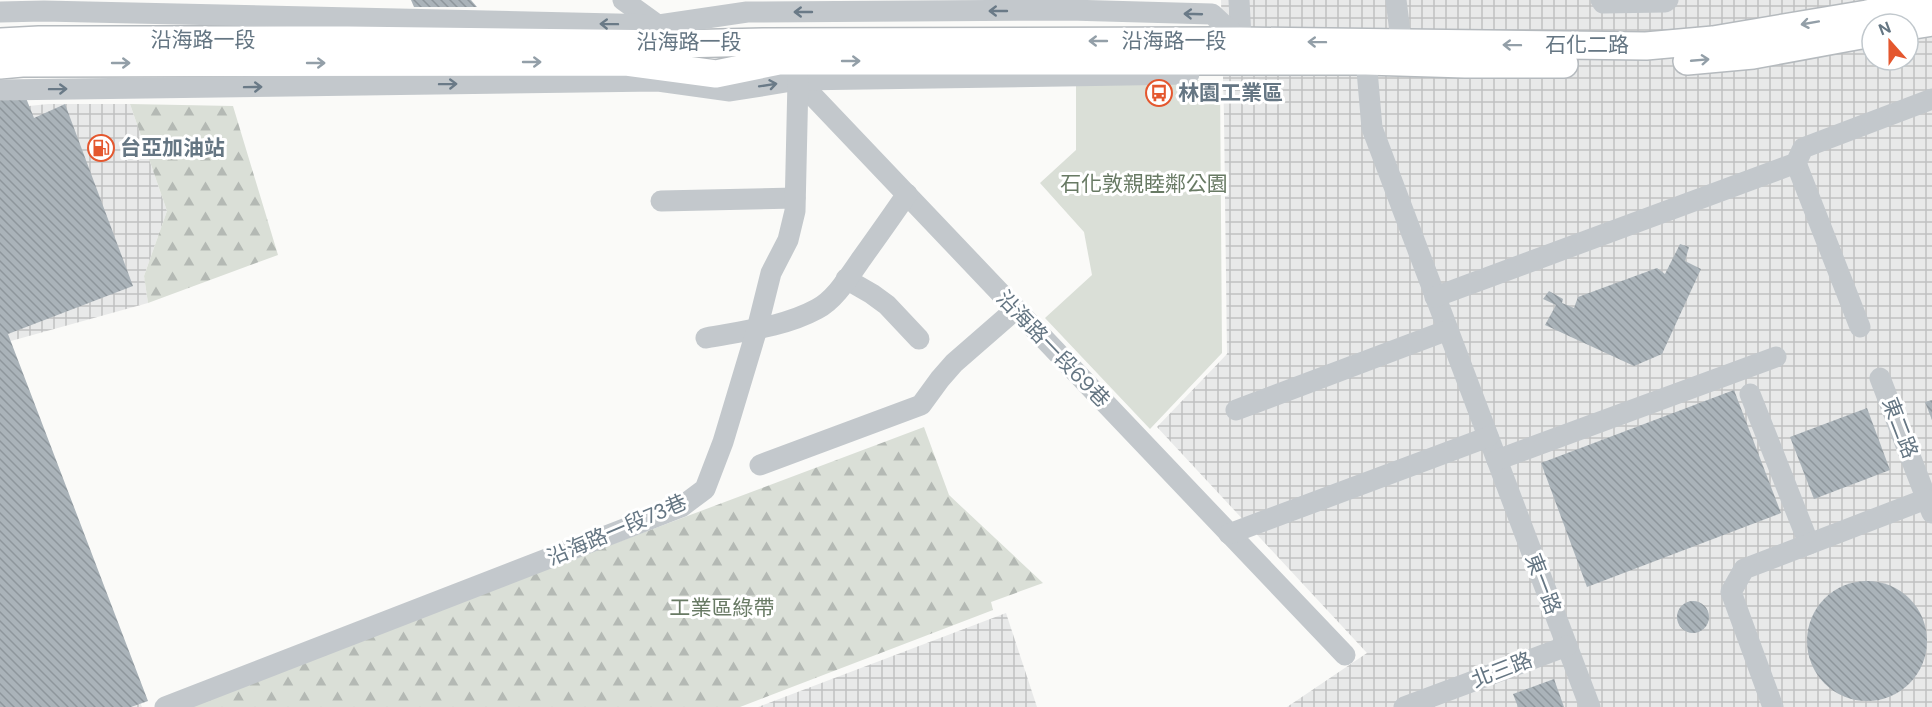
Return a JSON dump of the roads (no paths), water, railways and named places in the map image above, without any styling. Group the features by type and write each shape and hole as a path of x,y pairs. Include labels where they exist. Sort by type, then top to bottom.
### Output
{"main road":[{"name":"石化二路","path":"1242,51 1402,53 1646,46 1713,40 1842,9 1930,0"},
{"name":"沿海路一段","path":"0,42 668,34 771,51 1242,51"},
{"name":"石化二路","path":"1402,53 1465,64 1658,64 1753,55 1860,35"},
{"name":"沿海路一段","path":"0,65 22,63 626,62 723,82 771,51"}],"street":[{"path":"623,0 668,34 723,82"},
{"path":"1239,0 1242,51"},
{"path":"1396,0 1402,53"},
{"path":"1601,0 1603,3 1665,2 1668,0"},
{"name":"沿海路一段","path":"0,12 44,11 668,34 747,12 1069,5 1212,14 1242,51 1214,74 0,90"},
{"name":"沿海路一段69巷","path":"771,51 1345,655"},
{"name":"東一路","path":"1365,52 1372,128 1590,707"},
{"name":"沿海路一段73巷","path":"165,707 681,507 705,489 723,442 758,328 771,273 788,240 795,211 798,80"},
{"path":"1435,297 1796,163 1803,148 1932,99"},
{"path":"1796,163 1860,327"},
{"path":"706,338 799,318 819,308 832,298 907,194"},
{"path":"661,201 795,198"},
{"path":"846,279 887,305 919,339"},
{"path":"760,465 921,405 954,363 1016,309"},
{"path":"1236,410 1448,330"},
{"path":"1497,460 1776,357"},
{"name":"東二路","path":"1880,378 1929,506"},
{"path":"1750,394 1809,544"},
{"path":"1229,534 1488,437"},
{"path":"1773,707 1731,592 1744,569 1809,544 1929,506"},
{"name":"北三路","path":"1404,707 1567,646"}],"place":[{"name":"林園工業區","path":"1159,93"},
{"name":"台亞加油站","path":"101,148"}],"park label":[{"name":"石化敦親睦鄰公園","path":"1144,184"},
{"name":"工業區綠帶","path":"722,608"}]}
